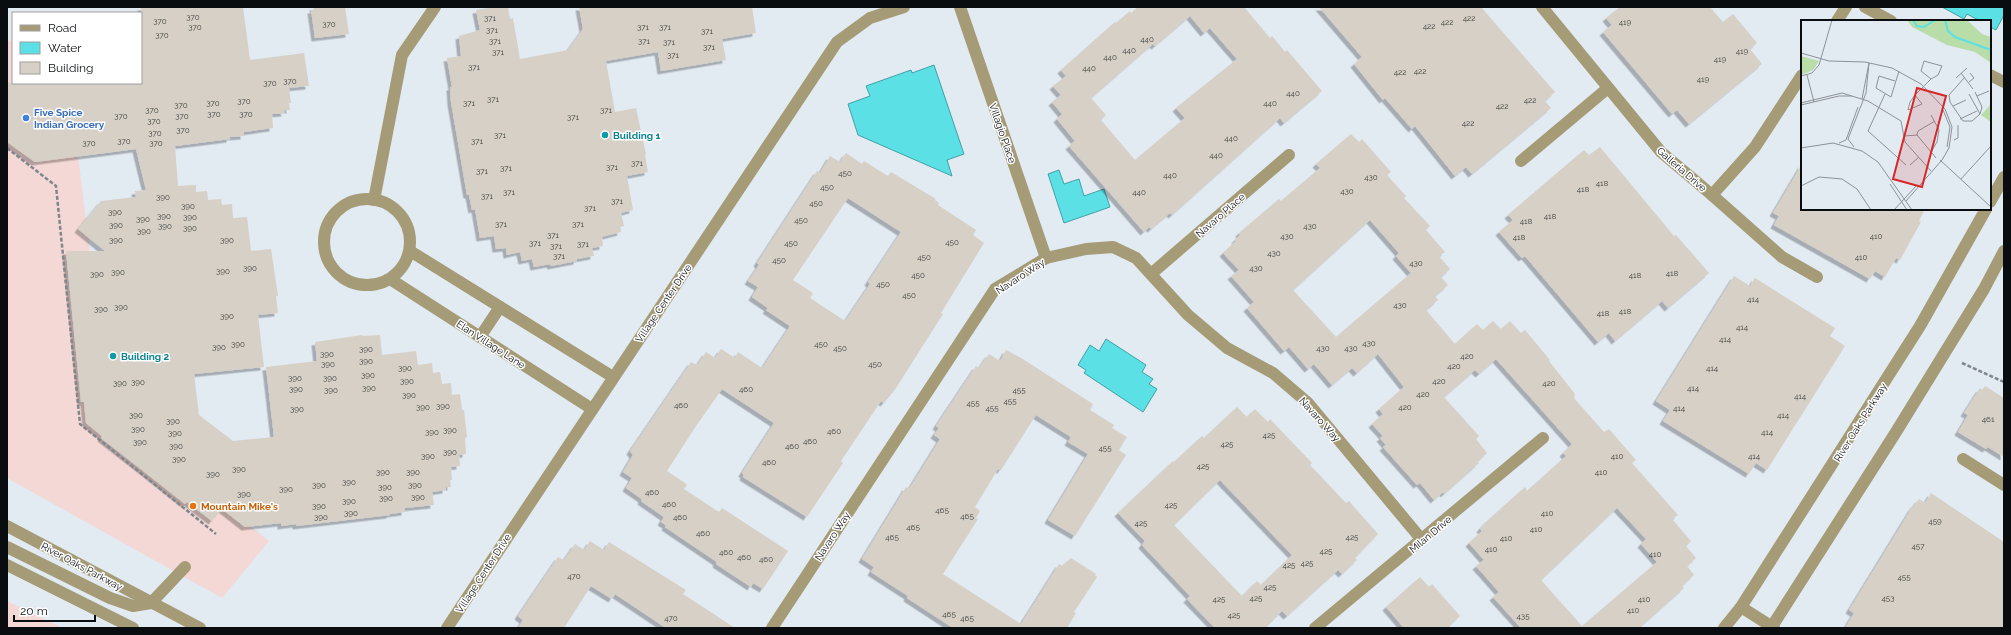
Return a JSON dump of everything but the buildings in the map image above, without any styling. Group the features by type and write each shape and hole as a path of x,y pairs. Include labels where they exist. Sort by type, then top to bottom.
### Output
{"street":[{"path":"374,200 402,55 435,7"},
{"name":"Village Center Drive","path":"447,628 837,42 870,18 904,7"},
{"name":"Villagio Place","path":"960,7 1046,258"},
{"name":"Galleria Drive","path":"1542,7 1661,152 1712,195 1755,147 1801,77"},
{"path":"1838,20 1846,7"},
{"path":"1866,7 1889,20"},
{"path":"1991,76 2004,82"},
{"path":"1521,161 1608,88"},
{"name":"Navaro Place","path":"1151,274 1289,155"},
{"path":"1991,200 2004,177"},
{"path":"1712,195 1782,257 1817,278"},
{"path":"362,200 374,200 391,206 403,218 410,234 410,251 403,267 390,279 378,284 366,285 354,283 342,277 333,268 327,257 324,244 326,232 331,220 339,210 349,203 362,200"},
{"name":"River Oaks Parkway","path":"1724,628 1741,607 1916,332 1985,210"},
{"name":"Navaro Way","path":"772,628 996,289 1046,258 1086,249 1113,247 1136,258 1188,315 1227,348 1273,373 1308,403 1422,540"},
{"path":"410,251 613,377"},
{"path":"1741,607 1772,628 1896,432 1942,354 1984,289 2004,251"},
{"name":"Elan Village Lane","path":"390,279 592,409"},
{"path":"480,337 500,307"},
{"name":"Milan Drive","path":"1316,628 1543,438"},
{"path":"1963,459 2004,484"},
{"name":"River Oaks Parkway","path":"7,526 200,628"},
{"path":"7,546 110,598 133,606 151,603 185,567"},
{"path":"7,565 130,627"}],"path":[{"path":"7,148 56,186 80,424 216,534"},
{"path":"1942,354 2004,382"}],"shaded area":[{"path":"12,40 12,84 69,84 110,414 269,541 222,598 7,478 7,41"},
{"path":"7,601 63,628 7,628"}],"water":[{"path":"1942,7 2004,7 2004,15 1996,30 1991,28 1991,20 1978,20 1967,14 1964,19"},
{"path":"934,65 964,154 947,160 952,176 858,135 848,104 870,96 866,86 911,70 912,73"},
{"path":"1059,170 1064,184 1079,179 1084,196 1104,189 1110,207 1064,223 1048,174"},
{"path":"1106,339 1146,365 1142,372 1153,379 1149,384 1157,389 1143,412 1084,373 1086,370 1078,365 1090,345 1099,351"}],"place":[{"name":"Five Spice Indian Grocery","path":"26,118"},
{"name":"Building 1","path":"605,135"},
{"name":"Building 2","path":"113,356"},
{"name":"Mountain Mike's","path":"193,506"}]}
